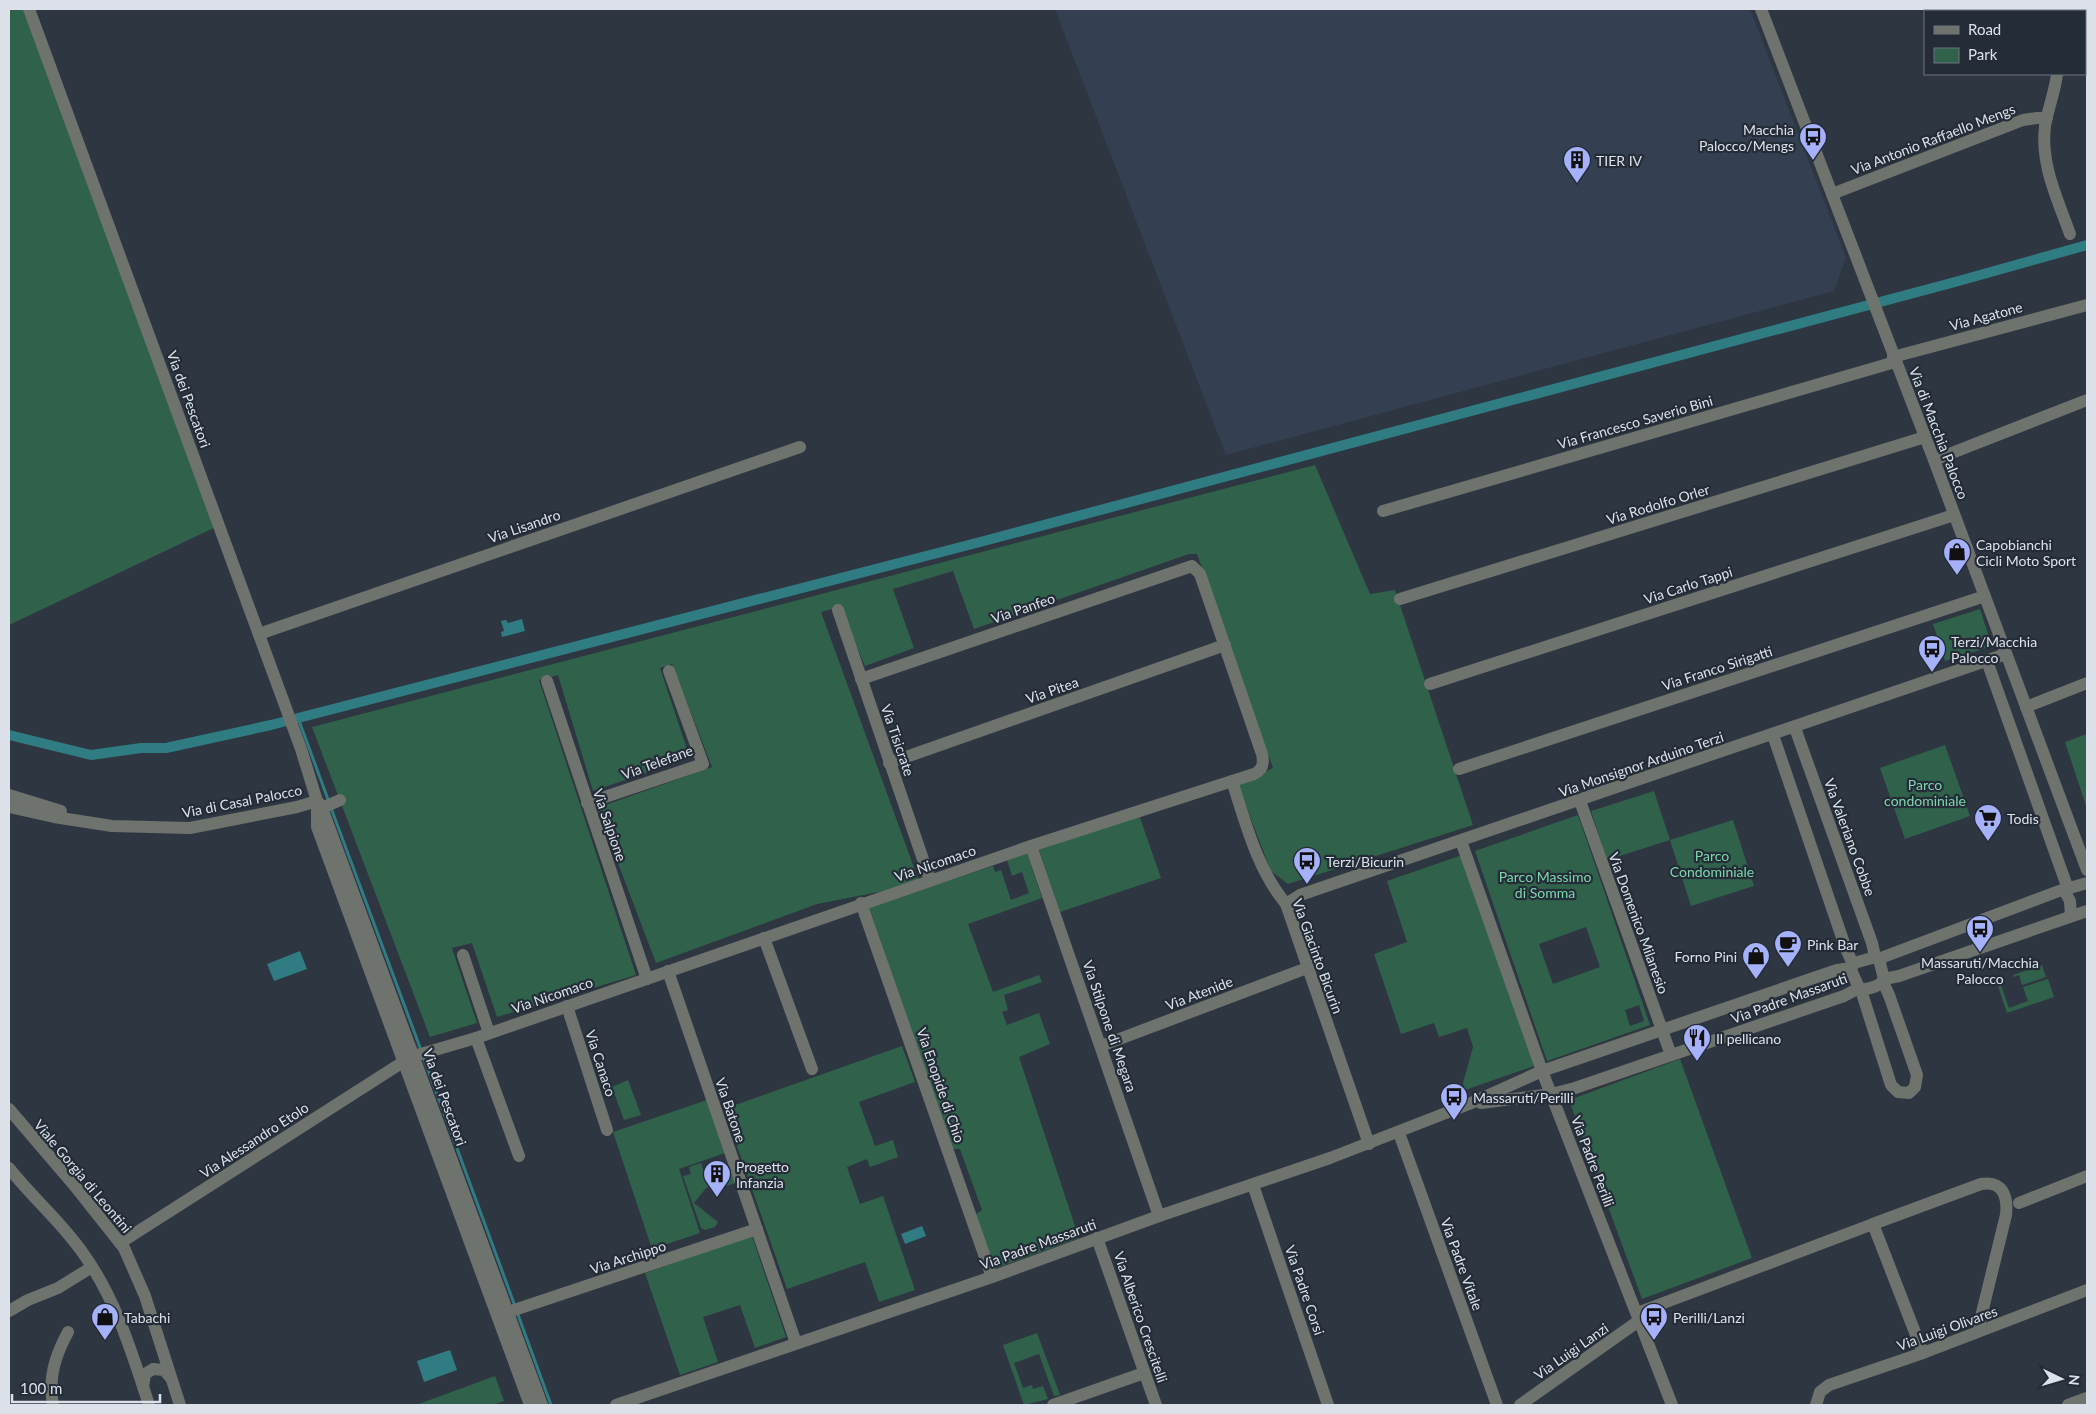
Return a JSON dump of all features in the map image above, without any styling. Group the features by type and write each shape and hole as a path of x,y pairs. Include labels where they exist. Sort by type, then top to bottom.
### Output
{"street":[{"name":"Via dei Pescatori","path":"29,9 301,749 329,803 317,827 416,1056 514,1310 542,1405"},
{"name":"Via di Macchia Palocco","path":"1761,9 1934,460 2087,870"},
{"path":"2057,75 2044,139 2047,166 2070,234"},
{"name":"Via Antonio Raffaello Mengs","path":"1832,194 2022,120 2047,118"},
{"name":"Via Agatone","path":"1894,359 2087,305"},
{"name":"Via Francesco Saverio Bini","path":"1383,511 1894,359"},
{"path":"1934,460 2087,400"},
{"name":"Via Rodolfo Orler","path":"1400,599 1925,437"},
{"name":"Via Lisandro","path":"259,634 800,448"},
{"name":"Via Carlo Tappi","path":"1430,684 1954,515"},
{"name":"Via Panfeo","path":"861,679 1186,567 1195,567"},
{"name":"Via Nicomaco","path":"416,1056 476,1038 668,972 861,903 1257,773 1261,769 1263,759 1200,574 1195,567"},
{"name":"Via Franco Sirigatti","path":"1459,768 1985,596"},
{"name":"Via Tisicrate","path":"838,610 930,880"},
{"name":"Via Pitea","path":"889,763 1225,645"},
{"name":"Via Monsignor Arduino Terzi","path":"1286,904 1300,895 1773,736 2006,654"},
{"path":"1987,661 2070,901 2071,916"},
{"name":"Via Telefane","path":"587,803 704,764 669,671"},
{"name":"Via Salpione","path":"547,681 647,979"},
{"path":"2026,707 2087,683"},
{"name":"Via Valeriano Cobbe","path":"1773,736 1848,954 1862,989 1892,1087 1898,1092 1909,1093 1916,1084 1916,1073 1889,995 1882,982 1872,943 1795,728"},
{"name":"Via Giacinto Bicurin","path":"1232,782 1262,867 1272,887 1286,904 1369,1144"},
{"name":"Via di Casal Palocco","path":"9,795 112,826"},
{"name":"Via Domenico Milanesio","path":"1580,801 1671,1055"},
{"name":"Via di Casal Palocco","path":"9,807 54,817 112,826 190,828 297,807 329,803"},
{"name":"Via Padre Perilli","path":"1461,841 1542,1071 1672,1405"},
{"name":"Via Stilpone di Megara","path":"1031,846 1159,1216"},
{"name":"Via Padre Massaruti","path":"616,1405 992,1277 1159,1216 1330,1158 1399,1133 1542,1071 1837,970 1854,967 2087,883"},
{"name":"Via Enopide di Chio","path":"861,903 992,1277"},
{"name":"Via Padre Massaruti","path":"1469,1104 1551,1094 1581,1086 2087,911"},
{"path":"764,938 812,1069"},
{"path":"463,955 489,1033"},
{"name":"Via Atenide","path":"1101,1046 1308,968"},
{"name":"Via Batone","path":"668,972 796,1343"},
{"name":"Via Canaco","path":"567,1006 607,1130"},
{"path":"476,1038 519,1156"},
{"name":"Via dei Pescatori","path":"416,1056 530,1405"},
{"name":"Via Alessandro Etolo","path":"120,1243 416,1056"},
{"name":"Viale Gorgia di Leontini","path":"9,1109 74,1185 120,1243 140,1285 180,1405"},
{"name":"Via Padre Vitale","path":"1399,1133 1497,1405"},
{"path":"9,1168 66,1230 92,1267 119,1317 149,1405"},
{"path":"2019,1204 2087,1176"},
{"name":"Via Luigi Lanzi","path":"1520,1405 1639,1317 1873,1224 1981,1184 1992,1183 1999,1186 2005,1195 2006,1209 1978,1325"},
{"name":"Via Padre Corsi","path":"1253,1185 1328,1405"},
{"path":"1873,1224 1922,1353"},
{"name":"Via Archippo","path":"514,1310 757,1229"},
{"name":"Via Alberico Crescitelli","path":"1097,1238 1156,1405"},
{"path":"9,1311 28,1300 58,1288 92,1267"},
{"name":"Via Luigi Olivares","path":"1818,1400 1829,1385 1922,1353 2087,1290"},
{"path":"53,1405 51,1374 58,1351 68,1332"},
{"path":"132,1354 141,1363 150,1364 158,1359 161,1344"},
{"path":"143,1388 145,1374 153,1369 164,1370 173,1380"},
{"path":"1054,1405 1144,1373"},
{"path":"2068,1405 2087,1398"}],"shaded area":[{"path":"1055,9 1750,9 1846,258 1834,291 1226,455"}],"green space":[{"path":"9,9 29,9 220,525 9,625"},
{"path":"1315,465 1370,594 1395,590 1473,825 1288,884 1271,871 1239,788 1240,782 1273,768 1197,554 1189,554 974,629 953,571 893,589 914,648 865,666 840,607 821,612 920,884 817,904 656,963 597,808 712,767 672,664 660,668 690,758 593,791 558,675 539,680 636,975 497,1017 472,943 452,948 477,1023 430,1037 312,727"},
{"path":"1980,609 1992,646 1945,661 1933,624"},
{"path":"2087,734 2087,809 2065,742"},
{"name":"Parco condominiale","path":"1945,745 1970,816 1905,839 1880,768"},
{"name":"Parco condominiale","path":"1654,791 1670,840 1607,860 1591,811"},
{"path":"1139,815 1161,878 1060,912 1039,850"},
{"name":"Parco Massimo di Somma","path":"1578,815 1650,1025 1547,1061 1475,851","holes":["1586,927 1600,967 1553,984 1539,944","1639,1005 1644,1021 1630,1026 1625,1010"]},
{"name":"Parco Condominiale","path":"1733,820 1754,886 1691,906 1670,840"},
{"path":"1027,853 1042,898 968,924 993,992 1039,975 1042,982 1004,995 1008,1010 1002,1012 1007,1025 1039,1013 1050,1044 1019,1057 1079,1238 994,1269 976,1214 982,1210 960,1149 952,1149 869,907 993,866 995,872 1001,870 1011,900 1029,893 1022,872 1012,876 1007,860"},
{"path":"1462,855 1534,1066 1465,1090 1463,1083 1473,1047 1467,1028 1439,1037 1434,1023 1401,1034 1374,954 1407,942 1387,881"},
{"path":"2042,965 2046,977 2022,985 2019,975 2014,977 2013,975"},
{"path":"2004,978 2005,980 2000,982 2009,1008 2028,1001 2023,987 2048,979 2054,997 2007,1013 1996,980"},
{"path":"902,1046 915,1082 859,1102 875,1146 893,1140 898,1157 870,1167 867,1159 847,1167 860,1204 883,1196 915,1290 879,1302 865,1262 787,1289 724,1109"},
{"path":"1680,1059 1752,1258 1642,1299 1569,1100"},
{"path":"628,1080 641,1115 624,1120 612,1087"},
{"path":"707,1100 725,1153 679,1169 700,1233 652,1249 613,1132"},
{"path":"701,1163 706,1178 730,1170 735,1183 727,1186 725,1181 706,1188 694,1203 718,1222 715,1227 705,1230 701,1228 683,1176 691,1174 689,1167"},
{"path":"752,1236 786,1337 755,1348 740,1305 703,1317 718,1362 680,1375 645,1273"},
{"path":"1037,1333 1060,1395 1054,1396 1039,1354 1014,1363 1023,1388 1032,1385 1033,1389 1043,1386 1048,1399 1024,1405 1003,1345"},
{"path":"495,1376 504,1401 493,1405 416,1405"}],"water":[{"path":"522,619 525,631 502,637 501,632 504,631 501,621 506,620 508,623"},
{"path":"300,951 307,969 274,981 267,964"},
{"path":"922,1226 926,1236 905,1244 901,1234"},
{"path":"450,1350 457,1370 424,1382 417,1361"}],"waterway":[{"path":"9,735 91,755 141,748 166,748 271,725 984,541 1955,282 2087,245"},
{"path":"298,718 329,802"},
{"path":"331,808 421,1050"},
{"path":"423,1056 515,1306"},
{"path":"517,1312 551,1405"}],"place":[{"name":"Macchia Palocco/Mengs","path":"1813,161"},
{"name":"TIER IV","path":"1577,184"},
{"name":"Capobianchi Cicli Moto Sport","path":"1957,576"},
{"name":"Terzi/Macchia Palocco","path":"1932,673"},
{"name":"Todis","path":"1988,842"},
{"name":"Terzi/Bicurin","path":"1307,885"},
{"name":"Massaruti/Macchia Palocco","path":"1980,953"},
{"name":"Pink Bar","path":"1788,968"},
{"name":"Forno Pini","path":"1756,980"},
{"name":"Il pellicano","path":"1697,1062"},
{"name":"Massaruti/Perilli","path":"1454,1121"},
{"name":"Progetto Infanzia","path":"717,1198"},
{"name":"Tabachi","path":"105,1341"},
{"name":"Perilli/Lanzi","path":"1654,1341"}]}
